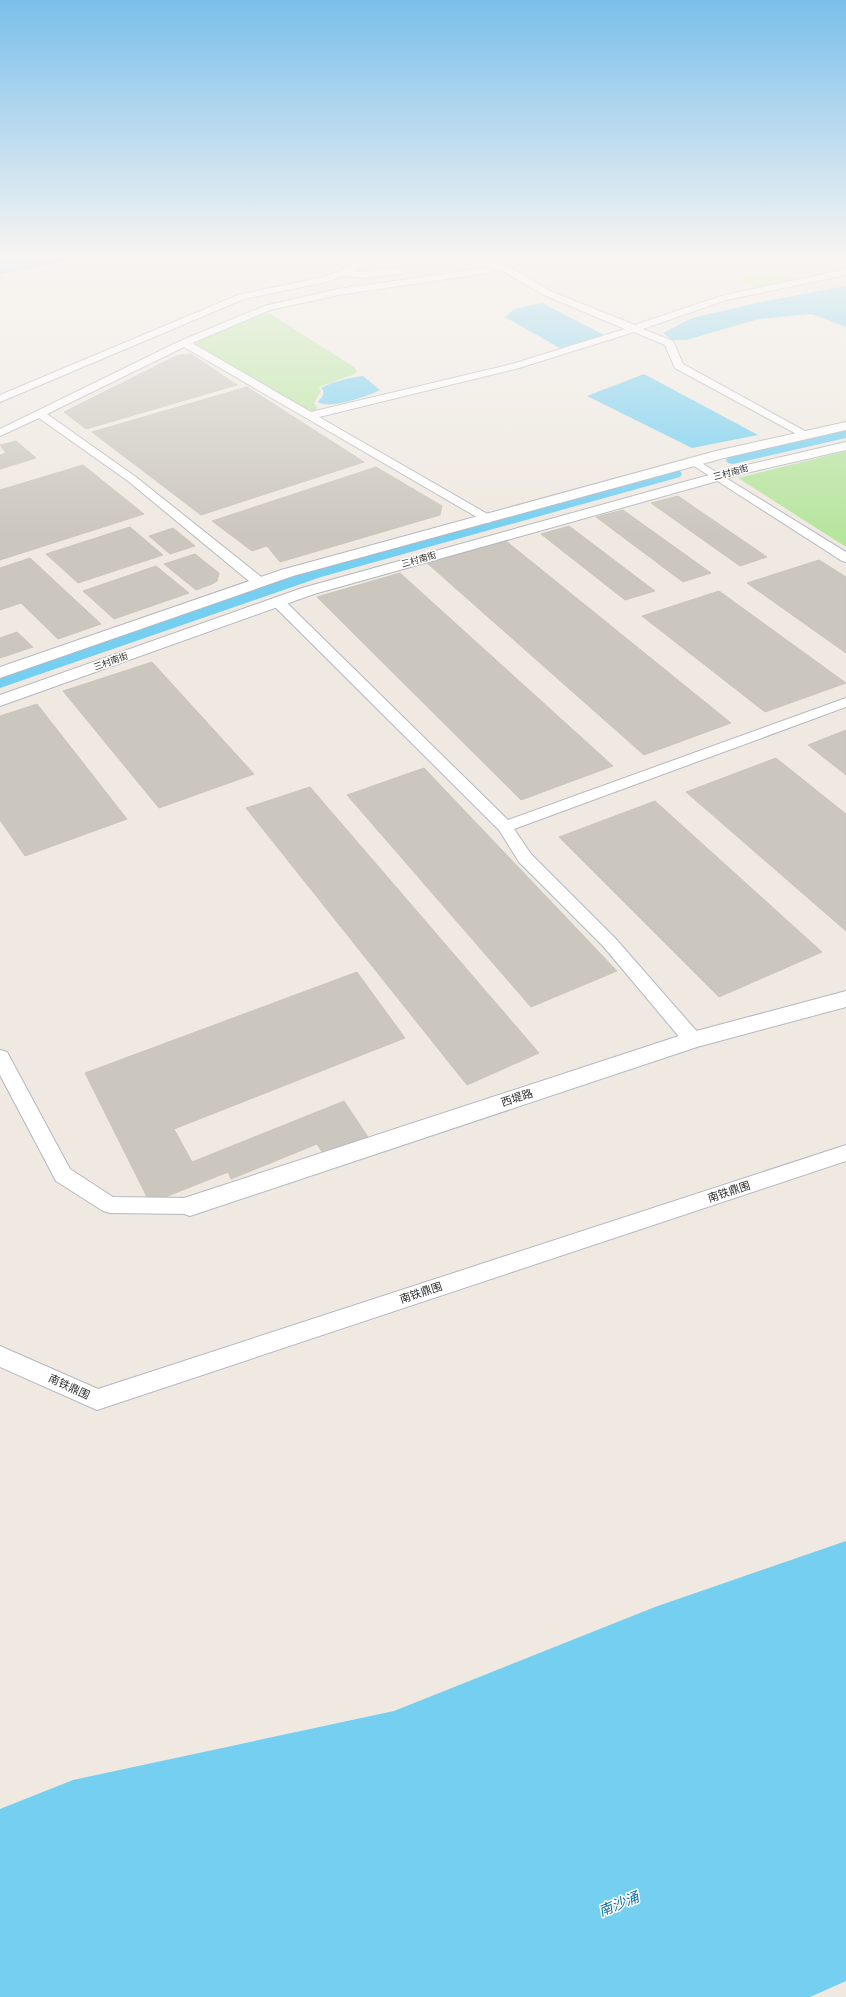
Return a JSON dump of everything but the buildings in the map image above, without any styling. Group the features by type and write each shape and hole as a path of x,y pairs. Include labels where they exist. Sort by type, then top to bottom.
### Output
{"street":[{"path":"0,399 115,349"},
{"path":"0,433 171,349"},
{"path":"195,349 312,416 486,519"},
{"path":"312,416 515,366 568,349"},
{"path":"672,349 679,366 806,435"},
{"path":"40,414 132,479 260,583"},
{"name":"三村南街","path":"0,673 287,573 695,462 846,426"},
{"name":"三村南街","path":"0,701 316,589 718,477 846,446"},
{"path":"695,462 846,558"},
{"path":"278,602 505,827 525,858 609,942 694,1040"},
{"path":"505,827 846,702"},
{"name":"西堤路","path":"190,1206 694,1040 846,999"},
{"path":"0,1057 63,1175 110,1205 190,1206"},
{"name":"南铁鼎围","path":"0,1356 97,1400 846,1153"}],"green space":[{"path":"201,349 326,349 354,367 357,371 355,374 319,387 321,391 314,403 317,408 314,413"},
{"path":"846,451 846,547 738,478"}],"water":[{"path":"644,374 758,435 692,448 587,396"},
{"path":"363,376 380,390 358,399 340,403 324,404 318,402 323,394 323,390 321,388 331,383"},
{"name":"南沙涌","path":"846,1541 846,1981 810,1997 0,1997 0,1809 73,1780 394,1711 655,1607"}],"waterway":[{"path":"733,460 846,434"},
{"path":"0,683 315,574 675,474"}]}
